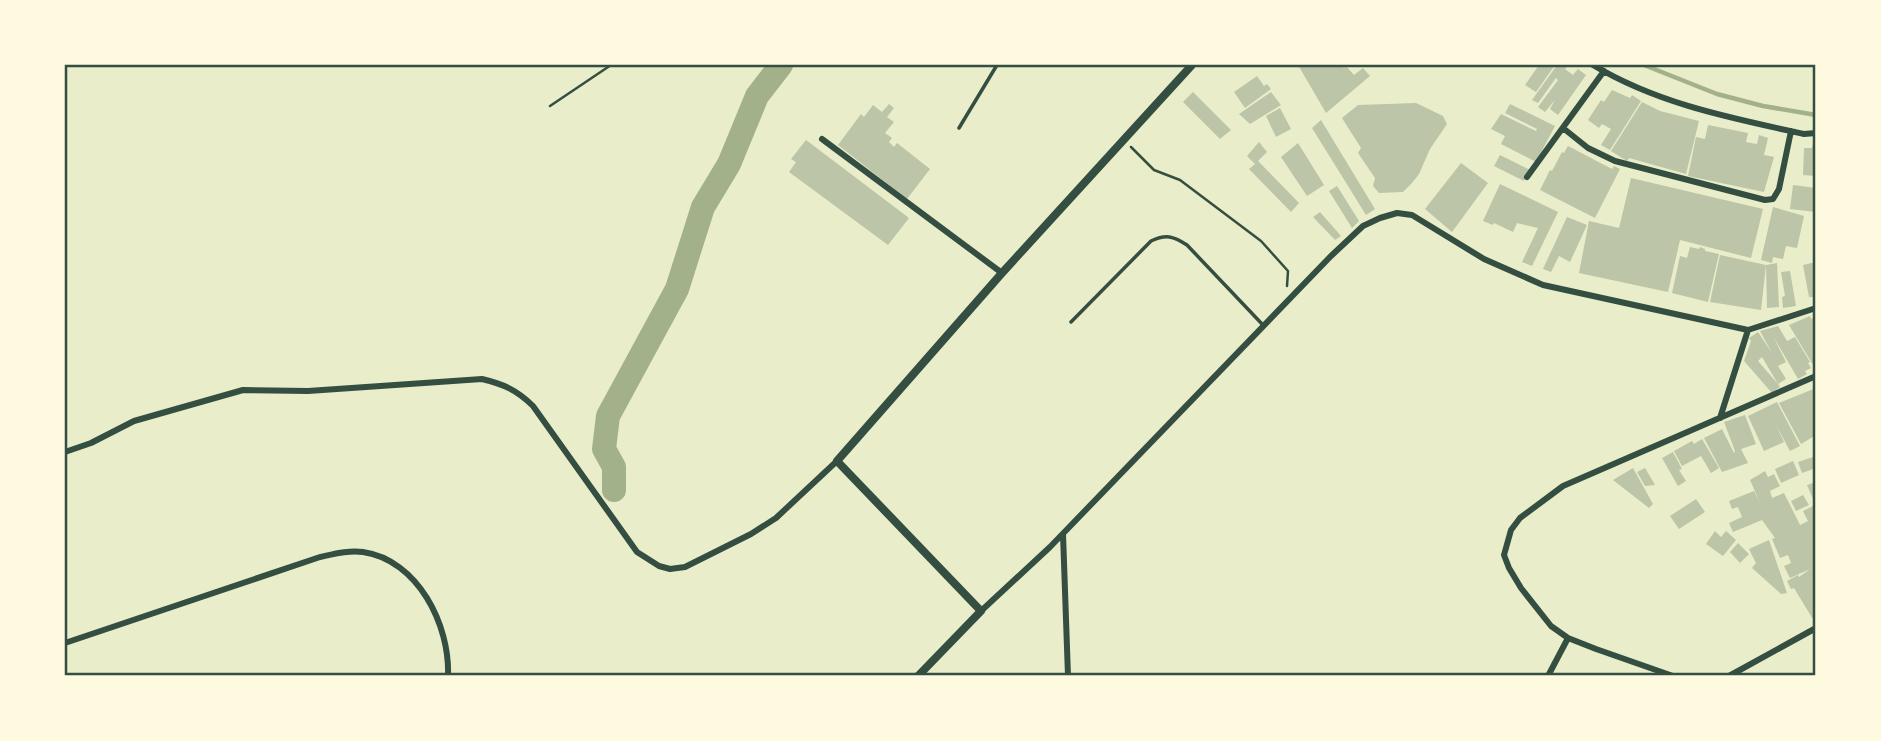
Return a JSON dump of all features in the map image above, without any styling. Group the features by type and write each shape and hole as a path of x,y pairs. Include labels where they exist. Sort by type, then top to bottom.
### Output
{"street":[{"path":"65,453 134,421 243,390 308,391 482,379 506,385 533,405 637,552 659,566 670,569 685,567 751,534 797,501 837,461 1192,65"},
{"path":"1593,65 1628,83 1704,112 1804,134 1816,133"},
{"path":"1527,177 1604,71"},
{"path":"1563,128 1588,148 1615,161 1765,200 1773,199 1779,189 1791,131"},
{"path":"822,139 1002,274"},
{"path":"919,676 981,611 1063,534 1293,294 1363,226 1380,218 1397,213 1412,215 1484,259 1543,285 1748,330 1816,308"},
{"path":"1720,418 1748,330"},
{"path":"1673,676 1568,638 1551,626 1539,613 1504,555 1511,530 1520,518 1563,486 1816,376"},
{"path":"837,461 981,611"},
{"path":"1063,534 1068,676"},
{"path":"65,643 320,557 342,552 362,552 400,566 415,581 442,632 448,676"},
{"path":"1729,676 1816,628"},
{"path":"1548,676 1568,638"}],"lane":[{"path":"959,128 997,65"},
{"path":"1071,322 1151,241 1164,235 1187,245 1263,325"}],"path":[{"path":"550,106 611,65"},
{"path":"1124,140 1154,170 1180,180 1261,241 1288,271 1287,286 1293,294"}],"building":[{"path":"1298,65 1341,65 1344,68 1346,66 1354,75 1363,68 1370,76 1326,113"},
{"path":"1539,65 1555,65 1536,92 1525,85"},
{"path":"1557,65 1569,65 1565,69 1573,75 1578,69 1586,75 1558,115 1550,109 1555,100 1545,112 1538,107 1558,80 1556,78 1538,103 1532,100"},
{"path":"1257,76 1264,86 1267,84 1271,89 1245,108 1234,92"},
{"path":"1612,90 1630,98 1632,95 1641,101 1610,150 1601,145 1611,129 1602,124 1599,128 1588,120 1601,100 1604,102"},
{"path":"1193,92 1231,130 1220,139 1183,102"},
{"path":"1271,92 1281,105 1250,124 1239,114"},
{"path":"1642,102 1660,111 1699,121 1686,174 1629,158 1627,161 1611,151"},
{"path":"1416,103 1443,116 1447,124 1412,183 1403,192 1379,193 1373,186 1375,178 1358,153 1361,148 1342,118 1358,105"},
{"path":"889,104 894,108 887,117 894,122 885,133 892,138 889,142 894,147 897,143 930,169 907,199 838,145 861,114 864,117 873,105 882,112"},
{"path":"1510,104 1555,126 1536,162 1501,144 1505,136 1491,129 1501,114 1536,131 1537,129 1505,113"},
{"path":"1280,108 1291,129 1276,137 1266,116"},
{"path":"1321,120 1375,209 1366,215 1312,128"},
{"path":"1708,125 1748,133 1746,142 1757,144 1759,135 1768,138 1764,155 1774,157 1764,192 1688,176 1696,137 1705,139"},
{"path":"806,140 909,218 888,245 789,172 796,162 791,159"},
{"path":"1259,142 1267,152 1258,161 1299,203 1291,212 1249,169 1255,164 1247,156"},
{"path":"1298,143 1324,185 1307,196 1281,157"},
{"path":"1813,143 1816,143 1816,176 1803,175 1804,148 1812,148"},
{"path":"1568,146 1612,169 1614,166 1620,169 1595,218 1540,190 1550,170 1552,171"},
{"path":"1500,155 1530,170 1524,181 1494,166"},
{"path":"1461,163 1488,183 1452,232 1425,209"},
{"path":"1631,178 1763,209 1751,258 1680,240 1668,292 1579,273 1589,221 1619,228"},
{"path":"1500,184 1558,212 1532,266 1522,262 1538,228 1517,223 1513,232 1483,221"},
{"path":"1793,185 1816,188 1816,212 1790,209"},
{"path":"1337,186 1359,221 1352,228 1329,191"},
{"path":"1773,207 1804,216 1797,248 1786,246 1783,259 1773,257 1772,263 1761,260"},
{"path":"1320,212 1341,236 1335,240 1313,217"},
{"path":"1567,217 1587,225 1570,262 1559,256 1551,272 1543,269"},
{"path":"1690,247 1700,247 1719,254 1708,302 1672,293 1680,256 1687,258"},
{"path":"1720,255 1766,265 1761,310 1710,302"},
{"path":"1816,262 1816,297 1809,297 1803,265"},
{"path":"1777,263 1779,307 1767,308 1766,265"},
{"path":"1790,271 1796,306 1783,308 1782,297 1785,296 1781,272"},
{"path":"1810,316 1811,319 1816,316 1816,370 1789,325"},
{"path":"1778,326 1787,341 1795,337 1810,362 1808,363 1811,368 1805,371 1807,374 1798,379 1773,336 1786,362 1778,366 1786,379 1778,384 1780,387 1772,393 1744,361 1751,341 1749,338 1758,332 1772,353 1760,331","holes":["1762,357 1778,384 1758,361"]},
{"path":"1816,388 1816,435 1801,444 1779,403"},
{"path":"1777,402 1800,446 1790,451 1776,425 1784,442 1764,451 1748,416"},
{"path":"1745,415 1756,444 1741,449 1748,463 1722,472 1704,438 1722,429 1734,453 1724,422"},
{"path":"1702,439 1719,468 1711,473 1701,456 1682,466 1674,451 1692,441 1694,444"},
{"path":"1673,452 1686,481 1678,486 1662,458"},
{"path":"1816,456 1816,468 1802,473 1798,462"},
{"path":"1793,461 1799,475 1781,483 1775,469"},
{"path":"1633,468 1653,504 1649,508 1613,480"},
{"path":"1645,468 1655,485 1645,486 1637,472"},
{"path":"1765,471 1768,477 1774,474 1780,486 1770,491 1772,498 1784,493 1800,525 1808,521 1803,511 1813,506 1816,511 1814,621 1787,581 1810,569 1790,578 1784,566 1791,563 1788,555 1780,558 1772,539 1775,538 1762,520 1733,532 1729,523 1742,517 1738,507 1732,509 1729,501 1754,491 1760,503 1750,480"},
{"path":"1816,482 1816,506 1807,485"},
{"path":"1803,495 1809,505 1796,511 1791,501"},
{"path":"1696,499 1705,512 1679,529 1670,516"},
{"path":"1715,531 1721,537 1726,531 1736,540 1723,556 1706,544"},
{"path":"1769,540 1787,593 1781,594 1752,568 1756,563 1749,549"},
{"path":"1738,543 1749,554 1740,563 1730,552"}],"waterway":[{"path":"614,490 614,467 604,449 608,416 677,289 703,207 729,164 757,96 781,65"},
{"path":"1644,65 1717,94 1763,106 1816,115"}]}
